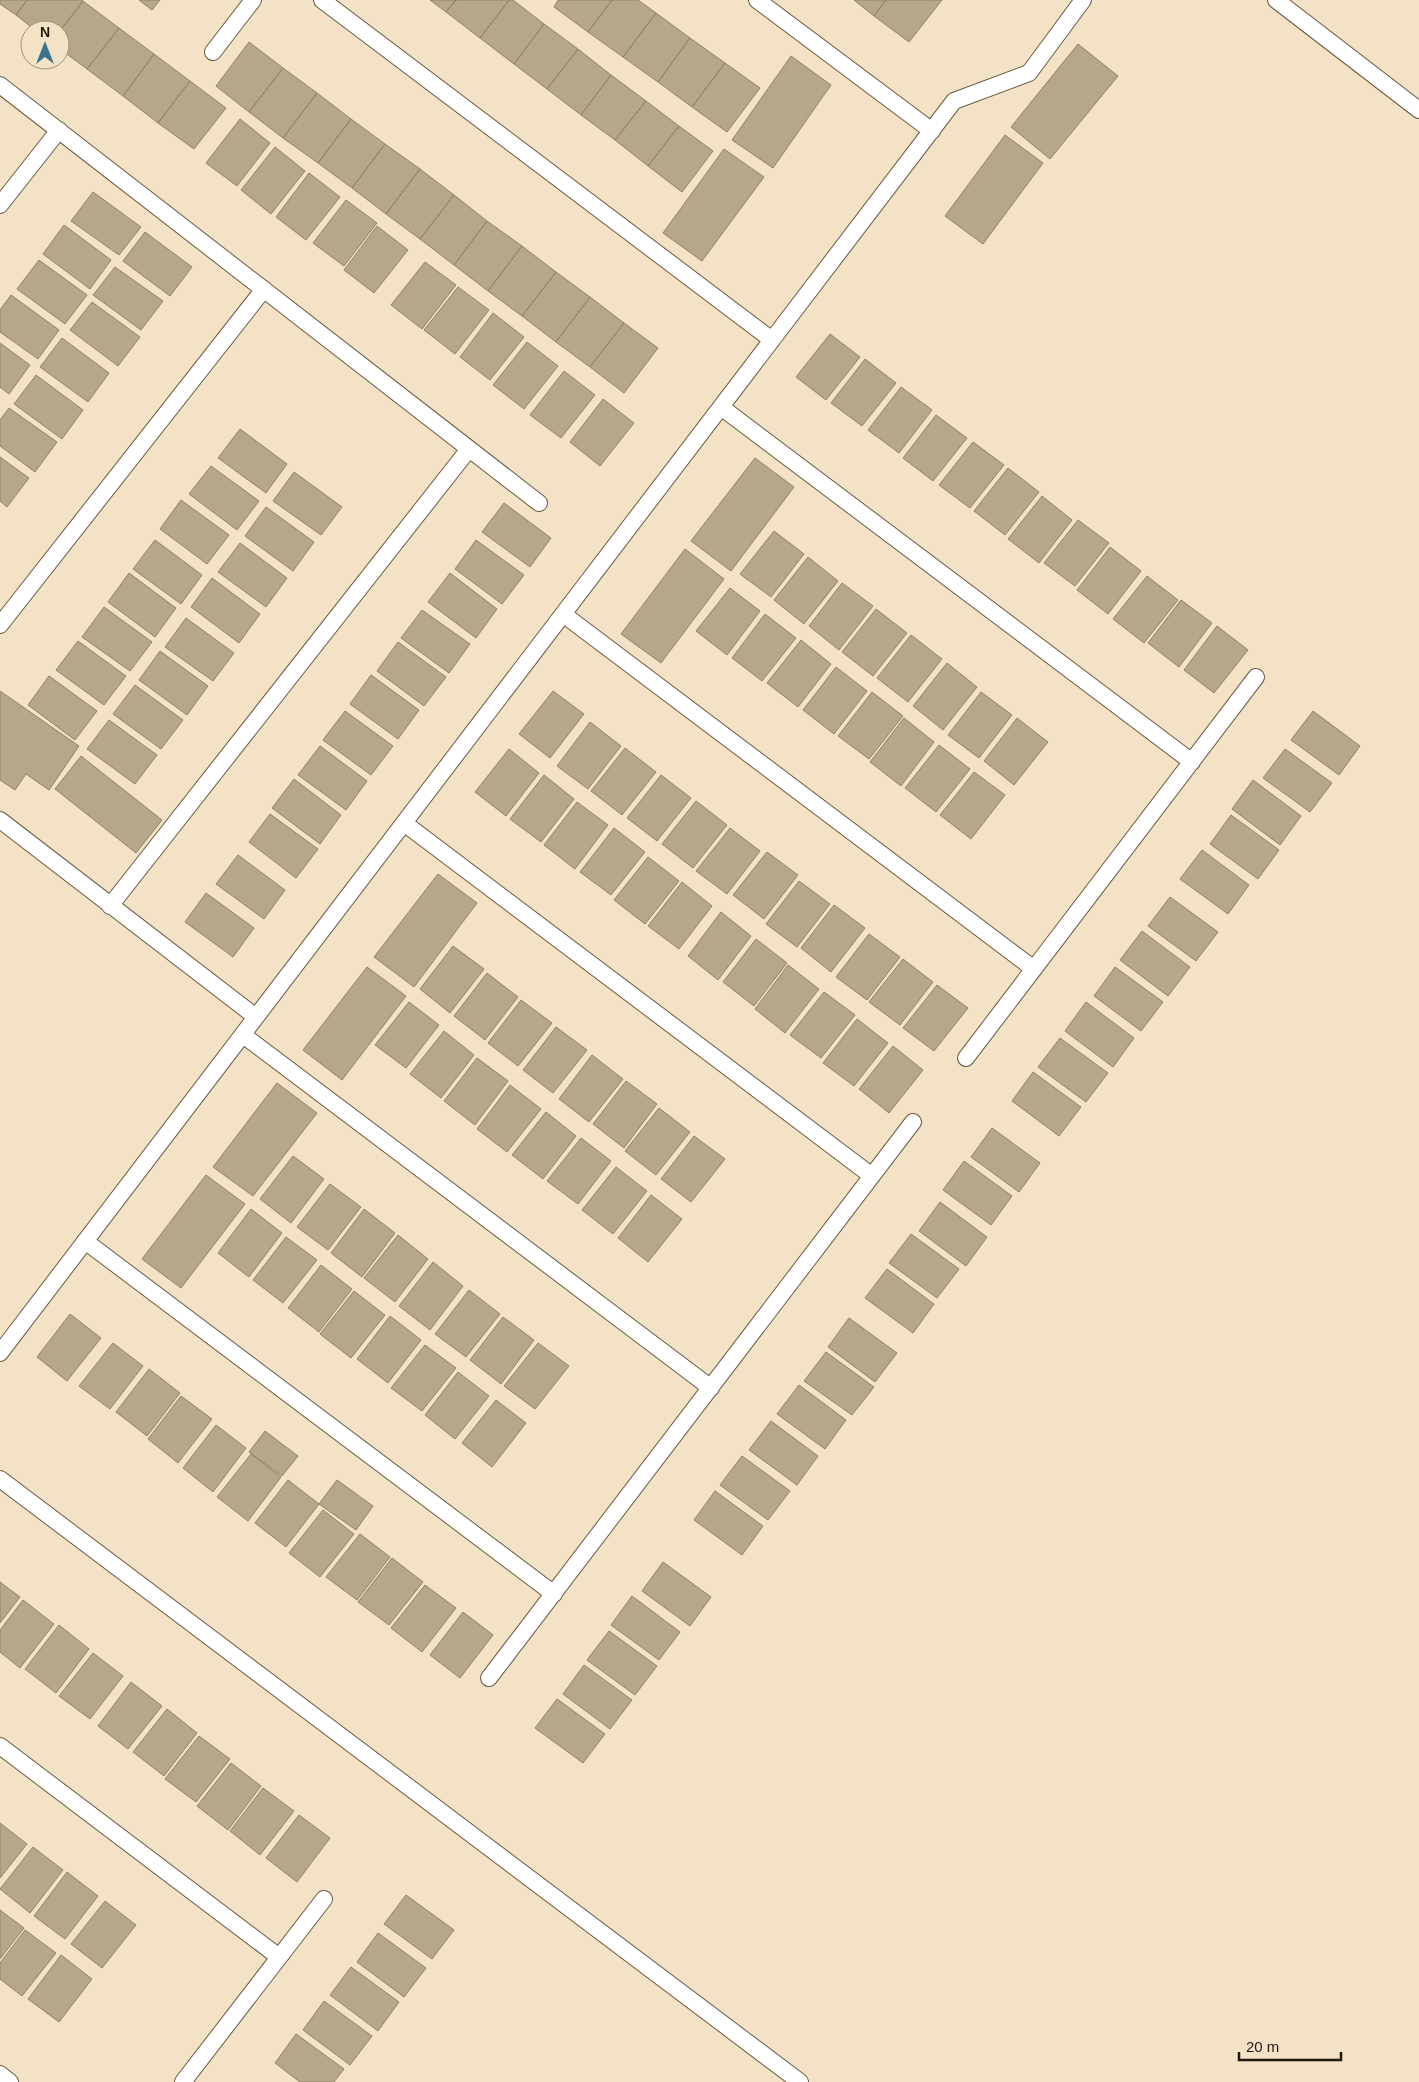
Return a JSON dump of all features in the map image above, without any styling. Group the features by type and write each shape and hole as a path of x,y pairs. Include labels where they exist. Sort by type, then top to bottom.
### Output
{"lane":[{"path":"213,52 253,0"},
{"path":"322,0 772,340"},
{"path":"757,0 932,131"},
{"path":"0,1352 954,101 1029,73 1083,0"},
{"path":"1276,0 1419,110"},
{"path":"0,85 539,503"},
{"path":"0,205 58,130"},
{"path":"0,625 264,289"},
{"path":"721,407 1192,762"},
{"path":"110,906 469,449"},
{"path":"563,614 1034,969"},
{"path":"966,1058 1256,678"},
{"path":"0,820 256,1017"},
{"path":"404,823 872,1176"},
{"path":"243,1035 711,1388"},
{"path":"489,1678 913,1122"},
{"path":"85,1241 554,1594"},
{"path":"0,1479 800,2082"},
{"path":"0,1746 279,1957"},
{"path":"183,2082 324,1899"},
{"path":"0,2074 10,2082"}],"building":[{"path":"0,0 27,0 16,15 0,4"},
{"path":"27,0 83,1 68,20 22,20 16,15"},
{"path":"139,0 160,0 152,10"},
{"path":"430,0 456,0 446,12"},
{"path":"456,0 509,0 480,38 446,12"},
{"path":"509,0 513,0 544,24 514,64 480,38"},
{"path":"558,0 612,0 588,32 554,7"},
{"path":"612,0 638,0 656,13 623,57 588,32"},
{"path":"854,0 886,0 874,16"},
{"path":"886,0 942,0 909,42 874,16"},
{"path":"83,1 119,28 87,69 70,56 70,20 68,20"},
{"path":"656,13 690,38 658,82 623,57"},
{"path":"544,24 578,49 547,89 514,64"},
{"path":"119,28 154,54 123,96 87,69"},
{"path":"690,38 725,63 692,107 658,82"},
{"path":"249,42 283,68 249,112 216,86"},
{"path":"1078,44 1118,76 1050,159 1011,127"},
{"path":"578,49 611,75 581,115 547,89"},
{"path":"154,54 190,81 158,123 123,96"},
{"path":"791,56 831,85 773,168 732,140"},
{"path":"725,63 760,88 727,132 692,107"},
{"path":"283,68 317,93 283,138 249,112"},
{"path":"611,75 646,101 615,140 581,115"},
{"path":"190,81 226,108 194,149 158,123"},
{"path":"317,93 351,119 318,163 283,138"},
{"path":"646,101 679,126 648,166 615,140"},
{"path":"240,119 270,143 237,186 206,163"},
{"path":"351,119 385,144 352,188 318,163"},
{"path":"679,126 713,151 682,192 648,166"},
{"path":"1005,135 1043,163 983,244 945,216"},
{"path":"385,144 420,169 386,214 352,188"},
{"path":"275,147 305,171 271,214 241,190"},
{"path":"724,149 764,177 702,261 663,233"},
{"path":"420,169 454,195 420,239 386,214"},
{"path":"309,173 340,197 306,240 276,217"},
{"path":"93,192 141,227 119,255 71,221"},
{"path":"454,195 487,221 454,265 420,239"},
{"path":"346,200 377,223 344,266 313,243"},
{"path":"487,221 522,246 488,291 454,265"},
{"path":"64,225 111,260 90,289 43,254"},
{"path":"377,226 408,250 374,293 344,270"},
{"path":"145,232 192,267 170,296 123,261"},
{"path":"522,246 556,272 522,316 488,291"},
{"path":"39,260 87,295 65,324 17,289"},
{"path":"425,262 456,285 422,329 391,305"},
{"path":"115,267 163,301 141,330 93,295"},
{"path":"556,272 590,297 556,342 522,316"},
{"path":"458,287 489,310 455,354 424,330"},
{"path":"11,295 59,330 38,359 0,332 0,310"},
{"path":"590,297 624,323 590,367 556,342"},
{"path":"92,302 140,337 118,366 70,330"},
{"path":"493,313 524,337 490,380 460,357"},
{"path":"624,323 658,348 624,393 590,367"},
{"path":"830,334 860,357 826,400 796,377"},
{"path":"62,338 109,373 88,402 40,367"},
{"path":"527,342 558,366 524,409 493,385"},
{"path":"0,343 30,365 9,394 0,387"},
{"path":"865,359 896,383 862,426 831,403"},
{"path":"564,371 595,395 561,438 530,415"},
{"path":"36,375 83,410 62,439 14,404"},
{"path":"901,387 932,410 899,453 868,430"},
{"path":"603,399 634,423 600,466 570,442"},
{"path":"9,408 57,442 35,472 0,446 0,420"},
{"path":"936,415 967,438 933,481 903,458"},
{"path":"240,429 287,464 266,493 218,458"},
{"path":"973,442 1004,465 970,508 939,485"},
{"path":"0,457 29,478 7,507 0,501"},
{"path":"755,458 794,487 731,571 691,541"},
{"path":"211,466 259,501 237,530 189,494"},
{"path":"1008,468 1039,492 1005,535 974,511"},
{"path":"294,472 342,507 321,535 273,501"},
{"path":"1042,496 1072,520 1039,563 1008,539"},
{"path":"181,500 229,535 207,564 160,529"},
{"path":"504,503 551,538 530,567 482,532"},
{"path":"266,507 314,542 293,571 245,536"},
{"path":"1078,520 1109,543 1075,586 1044,563"},
{"path":"774,531 804,554 771,597 740,574"},
{"path":"155,540 202,575 181,604 133,569"},
{"path":"476,540 524,575 502,604 455,569"},
{"path":"240,543 287,578 266,607 218,572"},
{"path":"1110,547 1141,571 1108,614 1077,590"},
{"path":"685,549 724,579 661,663 621,634"},
{"path":"808,557 838,581 804,624 774,600"},
{"path":"129,573 176,608 155,637 108,602"},
{"path":"450,573 497,609 476,638 428,602"},
{"path":"1147,576 1178,600 1144,643 1113,619"},
{"path":"212,578 260,614 239,643 191,607"},
{"path":"842,583 873,606 839,650 809,626"},
{"path":"730,588 760,611 727,655 696,631"},
{"path":"1181,600 1212,623 1179,667 1148,643"},
{"path":"104,607 152,642 130,671 82,637"},
{"path":"876,609 907,633 873,676 842,652"},
{"path":"422,610 470,644 449,673 401,638"},
{"path":"765,614 796,638 762,681 732,658"},
{"path":"186,618 234,653 213,681 165,647"},
{"path":"1217,626 1248,650 1214,693 1184,670"},
{"path":"911,635 942,659 908,702 877,678"},
{"path":"801,640 831,664 798,707 767,683"},
{"path":"78,641 126,676 104,705 56,670"},
{"path":"398,642 446,677 424,706 377,671"},
{"path":"160,651 208,686 187,715 139,680"},
{"path":"947,663 977,687 943,730 913,706"},
{"path":"836,667 867,691 834,734 803,710"},
{"path":"371,675 419,710 398,739 350,704"},
{"path":"49,676 97,711 75,740 28,705"},
{"path":"135,685 183,720 161,749 113,714"},
{"path":"0,691 79,746 49,790 26,774 15,790 0,780"},
{"path":"553,691 584,714 550,758 519,734"},
{"path":"872,692 903,716 869,759 838,736"},
{"path":"981,692 1012,715 979,758 948,735"},
{"path":"345,711 393,746 371,775 323,740"},
{"path":"1313,711 1360,746 1339,775 1291,740"},
{"path":"904,718 934,742 901,786 870,762"},
{"path":"1017,718 1048,742 1014,785 984,761"},
{"path":"109,720 157,755 135,784 87,749"},
{"path":"590,722 621,746 588,789 557,766"},
{"path":"939,745 970,769 936,812 905,788"},
{"path":"320,746 367,781 346,810 298,775"},
{"path":"625,748 656,772 622,815 591,791"},
{"path":"509,749 539,773 506,816 475,792"},
{"path":"1285,749 1332,783 1310,812 1263,778"},
{"path":"81,756 162,820 136,853 55,789"},
{"path":"974,772 1005,795 971,839 940,815"},
{"path":"544,775 574,799 541,842 510,819"},
{"path":"661,775 691,798 657,841 627,818"},
{"path":"294,779 341,815 320,844 272,808"},
{"path":"1253,780 1301,816 1280,845 1232,809"},
{"path":"696,801 727,825 693,868 662,844"},
{"path":"577,802 608,825 575,869 544,845"},
{"path":"270,814 318,849 296,878 249,842"},
{"path":"1231,815 1279,850 1258,879 1210,844"},
{"path":"614,828 645,852 611,895 580,872"},
{"path":"730,828 760,851 727,894 696,871"},
{"path":"1202,850 1249,885 1228,914 1180,879"},
{"path":"767,852 798,875 764,919 733,895"},
{"path":"238,855 285,890 264,919 216,884"},
{"path":"648,857 679,881 645,924 614,900"},
{"path":"438,874 477,903 414,987 374,957"},
{"path":"799,881 830,904 797,947 766,924"},
{"path":"682,882 712,906 679,949 648,926"},
{"path":"206,893 254,928 233,957 185,922"},
{"path":"1170,897 1218,932 1196,961 1148,926"},
{"path":"834,905 865,928 831,972 801,948"},
{"path":"721,912 751,936 718,980 688,956"},
{"path":"1142,931 1190,967 1168,996 1120,960"},
{"path":"869,934 900,957 867,1000 836,977"},
{"path":"756,939 787,963 754,1006 723,982"},
{"path":"453,946 484,969 450,1013 420,989"},
{"path":"903,959 933,982 900,1025 869,1002"},
{"path":"788,965 819,989 785,1033 755,1009"},
{"path":"367,967 406,996 342,1080 303,1050"},
{"path":"1115,967 1163,1002 1141,1031 1094,996"},
{"path":"487,973 518,997 485,1040 454,1016"},
{"path":"937,985 968,1008 934,1051 903,1028"},
{"path":"824,992 855,1015 821,1058 790,1035"},
{"path":"521,1000 552,1023 518,1066 488,1043"},
{"path":"409,1002 439,1025 406,1068 375,1045"},
{"path":"1086,1002 1134,1038 1113,1067 1065,1031"},
{"path":"857,1019 888,1043 854,1086 823,1063"},
{"path":"556,1027 587,1050 553,1093 523,1070"},
{"path":"444,1031 474,1055 441,1098 410,1074"},
{"path":"1060,1038 1108,1073 1086,1102 1038,1067"},
{"path":"893,1046 923,1070 889,1113 859,1089"},
{"path":"592,1055 623,1079 589,1122 559,1099"},
{"path":"477,1058 508,1081 475,1125 444,1101"},
{"path":"1033,1072 1081,1107 1059,1136 1012,1101"},
{"path":"626,1081 657,1104 624,1148 593,1124"},
{"path":"277,1083 317,1113 253,1196 213,1167"},
{"path":"510,1085 541,1109 507,1152 477,1129"},
{"path":"659,1108 690,1132 656,1175 625,1151"},
{"path":"546,1112 576,1136 543,1179 512,1155"},
{"path":"992,1128 1040,1163 1019,1192 971,1157"},
{"path":"694,1136 725,1159 691,1202 661,1179"},
{"path":"581,1138 611,1161 578,1204 547,1181"},
{"path":"293,1156 324,1179 291,1223 260,1199"},
{"path":"964,1161 1012,1196 991,1225 943,1190"},
{"path":"616,1167 647,1191 613,1234 582,1210"},
{"path":"206,1175 245,1204 181,1288 142,1259"},
{"path":"330,1184 361,1207 328,1250 297,1227"},
{"path":"651,1195 682,1219 648,1262 618,1238"},
{"path":"940,1202 987,1237 966,1266 919,1231"},
{"path":"251,1209 282,1233 249,1277 218,1253"},
{"path":"364,1209 395,1233 362,1277 331,1253"},
{"path":"911,1234 959,1269 937,1298 889,1263"},
{"path":"398,1235 428,1259 395,1302 364,1278"},
{"path":"286,1237 317,1260 283,1303 253,1280"},
{"path":"433,1262 463,1286 430,1330 399,1306"},
{"path":"321,1265 352,1289 319,1332 288,1308"},
{"path":"887,1269 934,1304 913,1333 865,1298"},
{"path":"469,1290 500,1314 466,1357 435,1334"},
{"path":"354,1291 385,1315 351,1358 320,1334"},
{"path":"70,1314 101,1338 67,1381 37,1357"},
{"path":"390,1316 421,1340 388,1383 357,1359"},
{"path":"503,1317 534,1340 501,1384 470,1360"},
{"path":"849,1318 897,1353 875,1382 828,1347"},
{"path":"113,1343 143,1366 110,1409 79,1386"},
{"path":"538,1343 569,1366 535,1409 504,1386"},
{"path":"425,1345 456,1368 422,1411 391,1388"},
{"path":"826,1352 874,1387 852,1415 804,1381"},
{"path":"149,1369 180,1393 147,1436 116,1412"},
{"path":"458,1372 489,1396 455,1439 425,1415"},
{"path":"799,1385 846,1420 825,1449 777,1414"},
{"path":"181,1396 212,1419 178,1463 148,1439"},
{"path":"496,1400 526,1423 492,1467 462,1443"},
{"path":"771,1421 818,1456 797,1485 749,1450"},
{"path":"216,1425 246,1448 213,1492 183,1468"},
{"path":"265,1431 298,1456 282,1476 249,1452"},
{"path":"251,1454 281,1477 248,1521 217,1497"},
{"path":"742,1456 790,1491 768,1520 720,1485"},
{"path":"288,1480 319,1504 286,1547 255,1523"},
{"path":"337,1480 373,1506 356,1530 319,1504"},
{"path":"715,1491 763,1526 742,1555 694,1520"},
{"path":"323,1510 354,1534 320,1577 289,1553"},
{"path":"360,1534 390,1557 357,1600 326,1577"},
{"path":"392,1558 423,1582 389,1625 358,1602"},
{"path":"663,1562 711,1597 690,1626 642,1591"},
{"path":"0,1582 20,1597 0,1623"},
{"path":"425,1585 456,1608 422,1652 391,1628"},
{"path":"632,1596 680,1632 659,1660 611,1625"},
{"path":"23,1600 54,1624 20,1668 0,1652 0,1630"},
{"path":"463,1612 493,1635 460,1678 430,1655"},
{"path":"59,1625 89,1649 56,1693 25,1669"},
{"path":"609,1631 657,1666 635,1695 587,1660"},
{"path":"93,1653 123,1676 90,1719 59,1696"},
{"path":"584,1665 632,1700 610,1729 563,1694"},
{"path":"131,1682 162,1706 128,1749 98,1726"},
{"path":"557,1699 605,1734 583,1763 535,1728"},
{"path":"167,1709 197,1733 164,1776 133,1752"},
{"path":"199,1736 230,1759 196,1802 165,1779"},
{"path":"231,1763 261,1786 228,1830 197,1806"},
{"path":"263,1788 294,1811 260,1855 230,1831"},
{"path":"299,1815 330,1838 297,1882 266,1858"},
{"path":"0,1823 27,1844 0,1878"},
{"path":"33,1847 63,1870 30,1913 0,1889"},
{"path":"67,1872 98,1896 65,1939 34,1916"},
{"path":"406,1895 454,1930 432,1959 384,1924"},
{"path":"105,1901 136,1925 102,1968 71,1944"},
{"path":"0,1910 24,1928 0,1959"},
{"path":"25,1930 56,1953 22,1996 0,1979 0,1963"},
{"path":"378,1933 426,1968 404,1997 357,1962"},
{"path":"61,1955 92,1979 59,2022 28,1999"},
{"path":"351,1967 399,2002 378,2031 330,1995"},
{"path":"324,2001 372,2036 350,2065 303,2030"},
{"path":"296,2034 344,2069 334,2082 300,2082 275,2063"}]}
